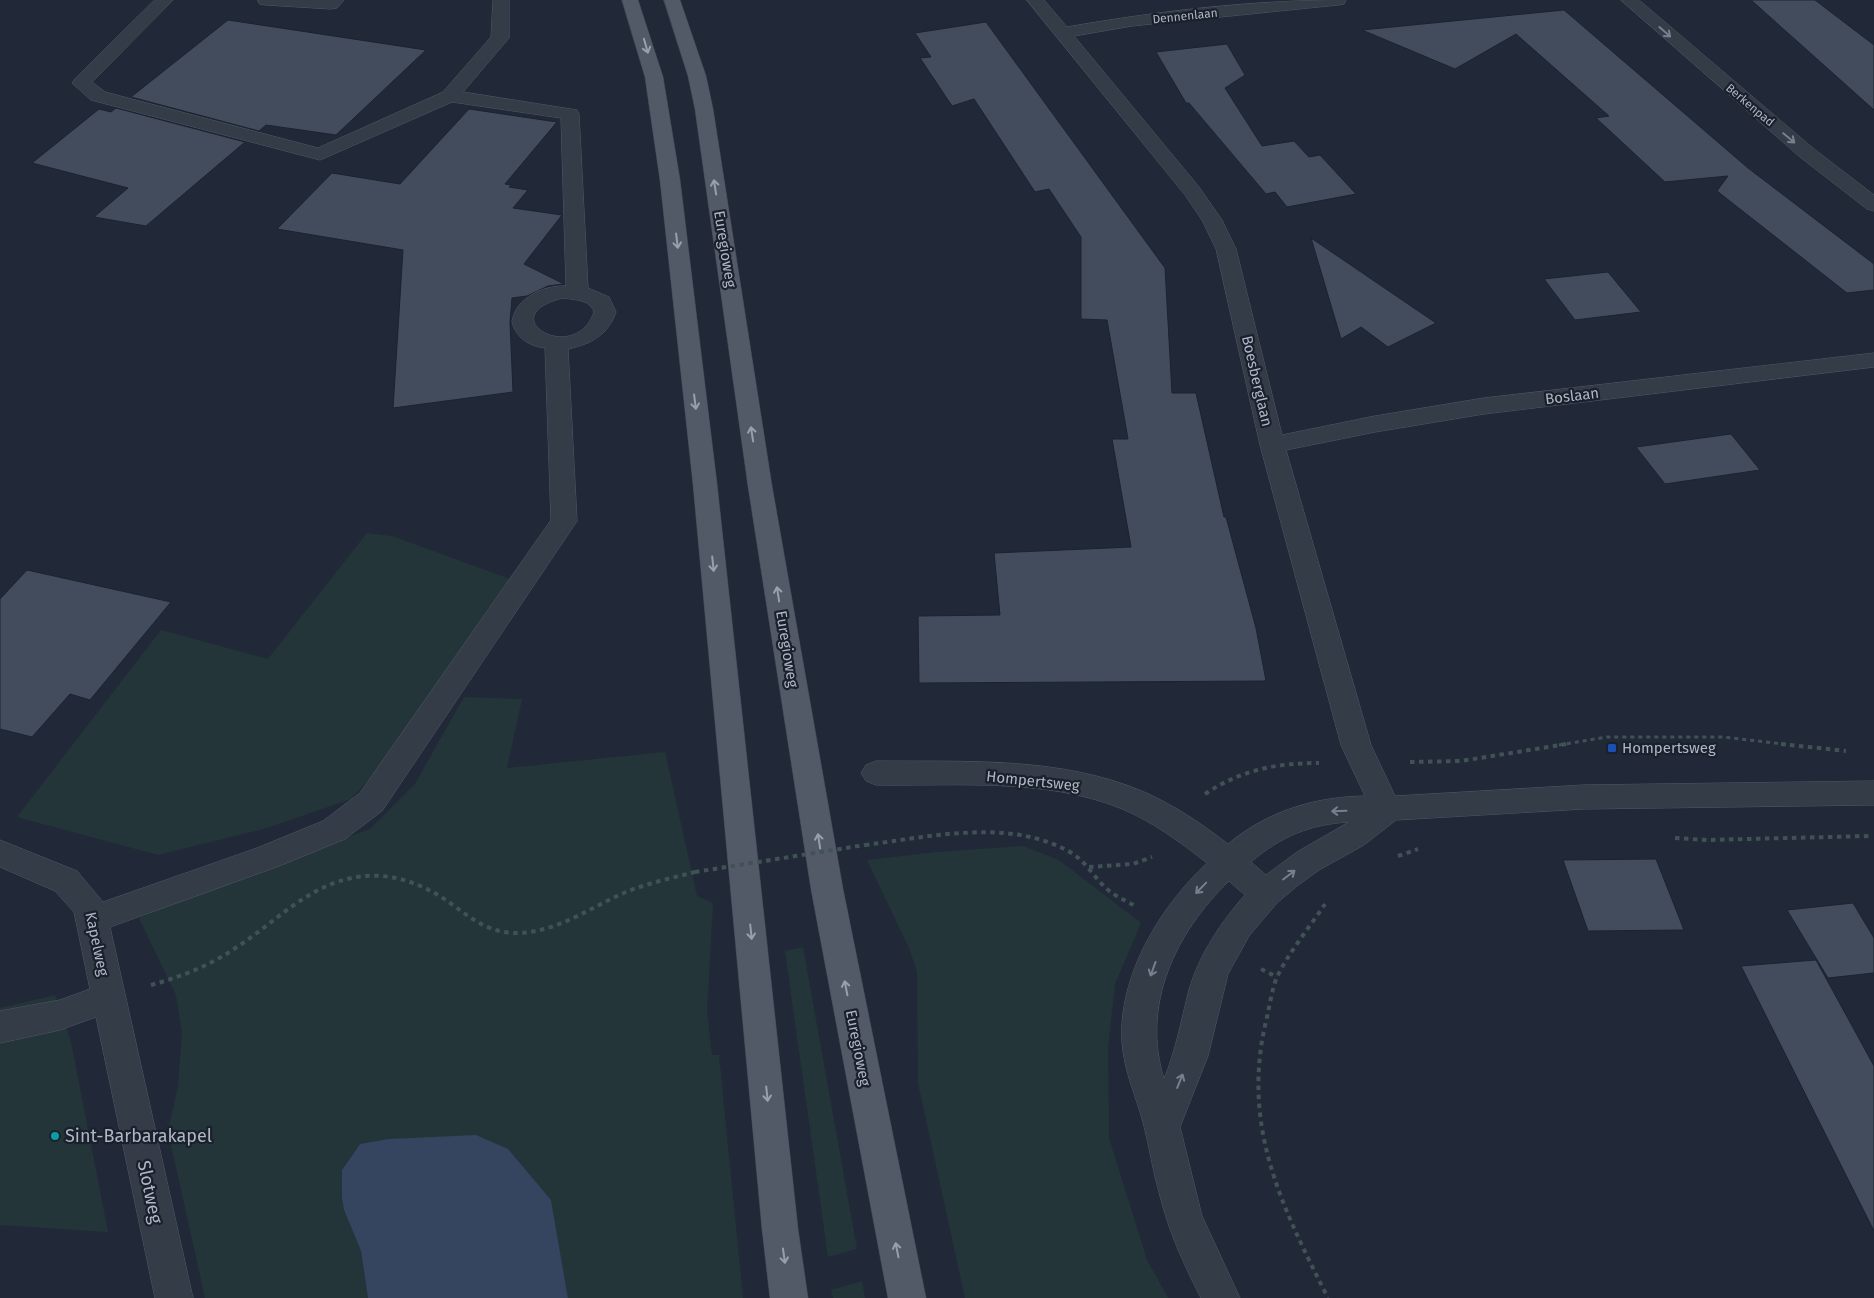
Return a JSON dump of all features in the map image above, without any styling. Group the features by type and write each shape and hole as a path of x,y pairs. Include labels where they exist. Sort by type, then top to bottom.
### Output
{"main road":[{"path":"630,0 654,77 670,180 708,514 780,1229 789,1298"},
{"name":"Euregioweg","path":"672,0 697,76 704,109 760,486 827,889 907,1298"}],"street":[{"path":"165,0 81,83 98,96 320,154 450,96 500,38 501,0"},
{"path":"266,0 331,4 336,0"},
{"name":"Boesberglaan","path":"1035,0 1192,191 1212,220 1226,249 1272,445 1356,745 1387,810"},
{"name":"Dennenlaan","path":"1063,33 1132,22 1338,0"},
{"name":"Berkenpad","path":"1629,0 1799,147 1874,205"},
{"path":"450,96 570,114 577,292"},
{"path":"577,292 599,300 605,307 606,315 603,323 584,337 556,343 532,337 524,330 521,323 523,314 528,307 550,295 577,292"},
{"path":"93,919 268,857 334,830 371,802 564,521 556,343"},
{"name":"Boslaan","path":"1272,445 1375,424 1484,406 1874,360"},
{"name":"Hompertsweg","path":"876,773 1053,780 1106,791 1133,800 1180,826 1266,893"},
{"path":"1221,1298 1193,1239 1180,1205 1162,1126 1142,1061 1138,1041 1142,999 1155,963 1173,925 1199,890 1228,862 1268,831 1309,814 1330,811 1387,810 1496,800 1874,793"},
{"path":"1162,1126 1191,1056 1206,990 1213,969 1238,926 1266,893 1308,861 1353,836 1387,810"},
{"name":"Kapelweg","path":"0,853 66,881 89,906 108,998"},
{"path":"0,1027 60,1015 108,998"},
{"name":"Slotweg","path":"108,998 174,1298"}],"path":[{"path":"1363,763 1461,761 1607,737 1722,737 1856,752"},
{"path":"108,998 181,976 214,962 250,939 296,901 317,888 337,881 377,876 412,881 427,886 476,922 494,930 522,932 544,930 566,922 626,892 659,881 695,872 865,845 945,836 1011,835 1032,837 1068,851 1089,867"},
{"path":"1397,856 1414,850"},
{"path":"1328,1298 1288,1218 1272,1176 1260,1124 1259,1048 1277,978 1323,905 1330,900"}],"shaded area":[{"path":"367,533 392,536 518,582 422,721 351,799 267,828 158,855 17,817 161,630 268,659"},
{"path":"464,697 522,699 507,768 665,752 697,896 713,903 707,1011 712,1055 719,1055 743,1298 568,1298 551,1200 360,1144 342,1170 342,1198 344,1210 361,1251 368,1298 205,1298 168,1131 178,1086 182,1032 176,995 139,918 170,903 370,829 415,784"},
{"path":"1023,846 1059,860 1141,923 1115,984 1108,1047 1109,1138 1147,1260 1168,1298 965,1298 918,1083 917,972 909,948 867,860 937,852"},
{"path":"803,947 857,1249 828,1257 785,951"},
{"path":"55,995 71,1042 108,1232 0,1225 0,1008"},
{"path":"862,1281 865,1298 833,1298 831,1290"}],"water":[{"path":"476,1135 508,1149 551,1200 568,1298 368,1298 361,1251 344,1210 342,1170 360,1144 389,1139"}],"building":[{"path":"1751,0 1815,0 1874,45 1874,110"},
{"path":"1564,10 1748,168 1874,264 1874,290 1847,293 1717,191 1728,176 1665,182 1596,118 1609,116 1516,34 1455,69 1362,30"},
{"path":"228,20 426,50 336,135 266,125 259,131 131,97"},
{"path":"986,22 1165,268 1172,393 1196,393 1224,517 1226,517 1256,628 1266,681 919,683 918,616 1000,615 994,553 1131,547 1112,439 1128,439 1107,320 1081,319 1081,237 1049,189 1035,192 974,99 952,106 920,58 931,57 915,33"},
{"path":"1227,44 1245,75 1225,88 1262,146 1294,141 1309,157 1320,155 1356,194 1287,207 1275,192 1266,194 1189,103 1186,103 1156,52"},
{"path":"116,108 245,142 146,226 94,217 128,188 32,163 99,109 111,112"},
{"path":"469,109 557,122 505,184 511,185 509,187 528,190 513,208 562,215 524,264 564,284 548,286 527,296 512,298 510,322 513,392 393,408 403,250 277,229 332,173 400,184"},
{"path":"1311,238 1436,323 1388,347 1361,327 1341,339"},
{"path":"1608,272 1641,312 1575,320 1544,279"},
{"path":"1731,434 1760,470 1665,484 1636,447"},
{"path":"27,570 171,602 90,700 70,694 32,737 0,729 0,599"},
{"path":"1656,859 1684,930 1588,931 1563,860"},
{"path":"1853,903 1874,938 1874,973 1828,978 1787,910"},
{"path":"1816,960 1874,1066 1874,1231 1741,966"}],"place":[{"name":"Hompertsweg","path":"1612,748"},
{"name":"Sint-Barbarakapel","path":"55,1136"}]}
